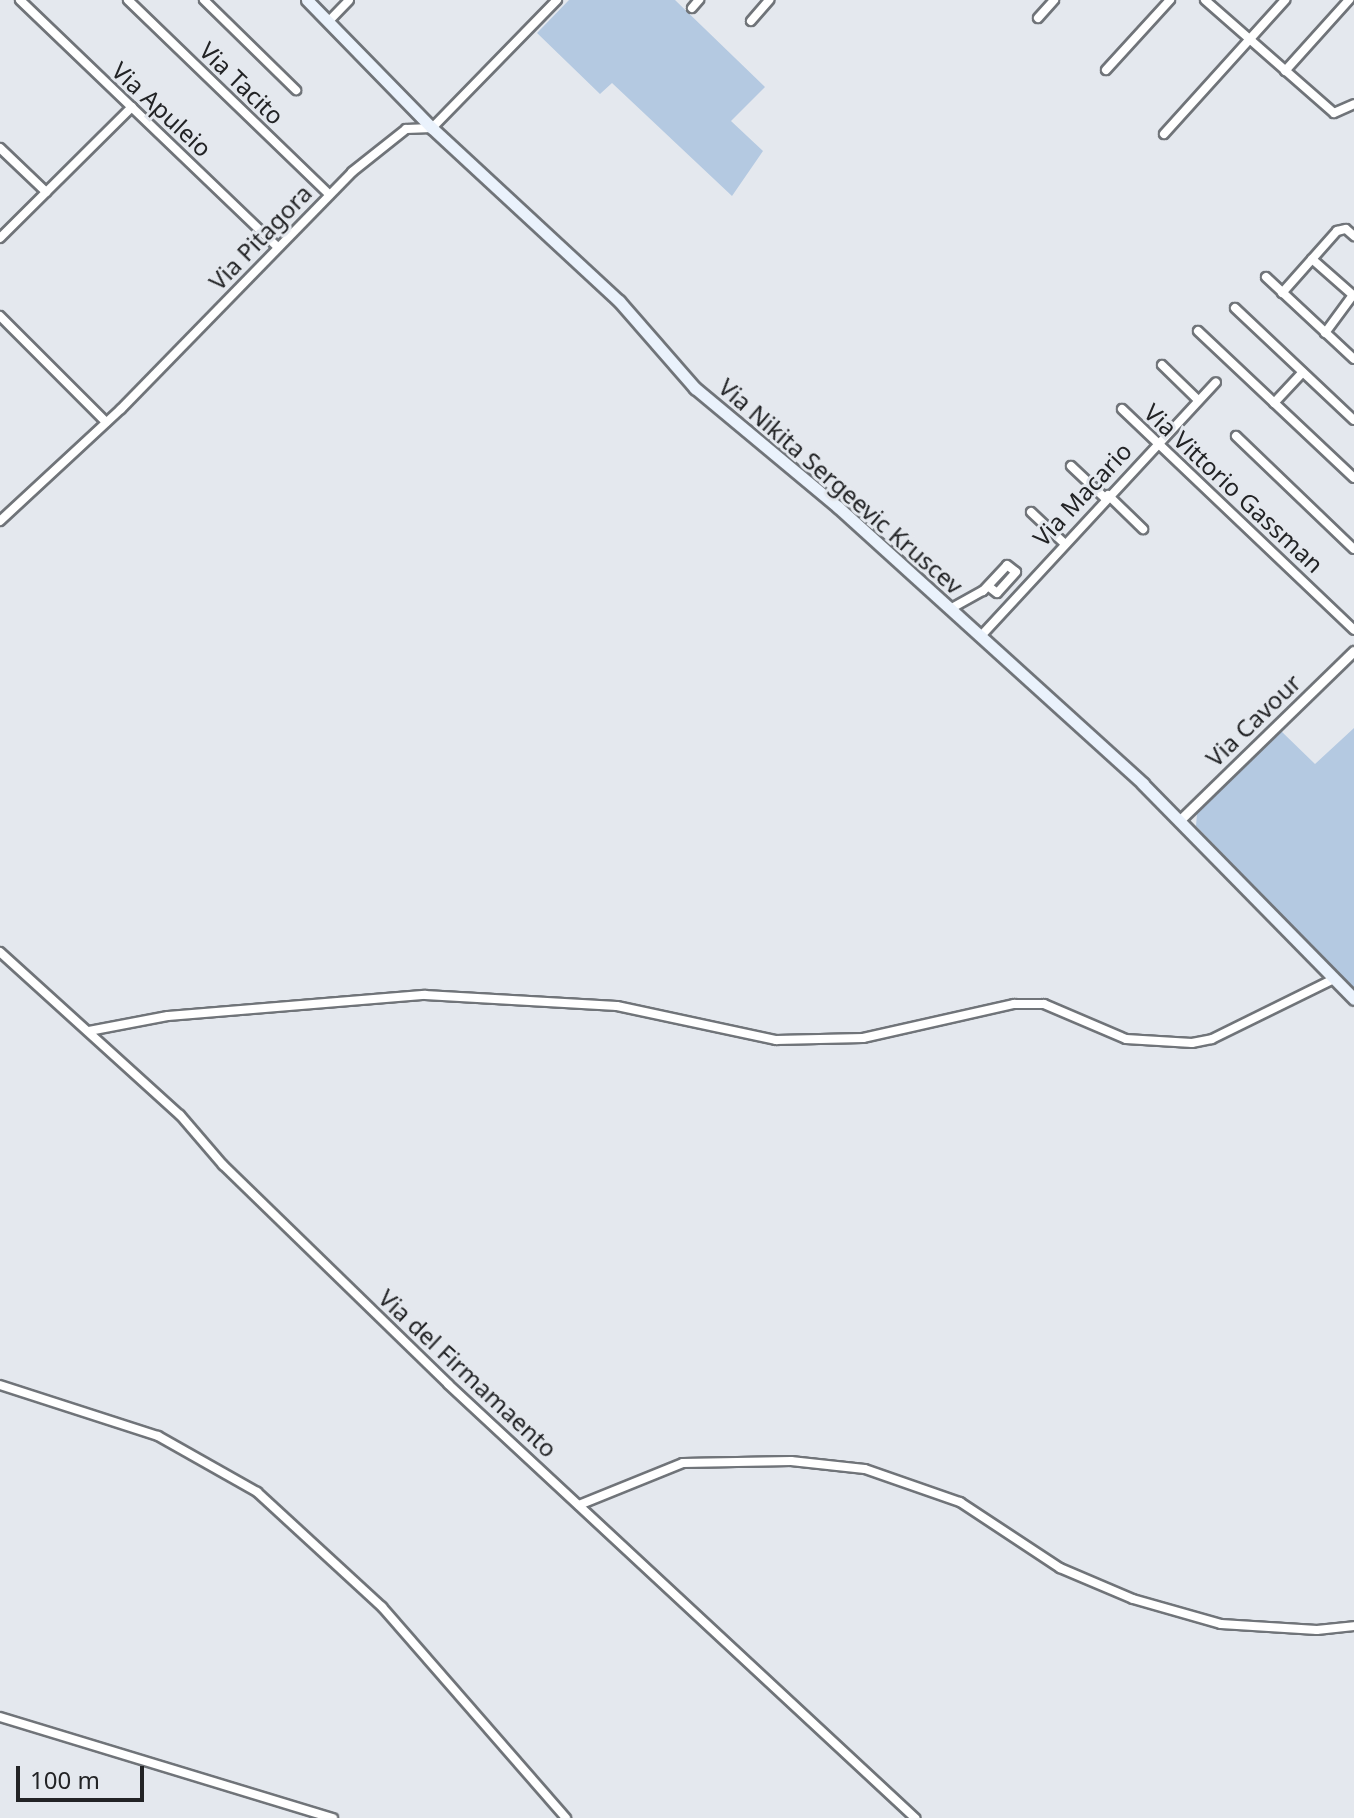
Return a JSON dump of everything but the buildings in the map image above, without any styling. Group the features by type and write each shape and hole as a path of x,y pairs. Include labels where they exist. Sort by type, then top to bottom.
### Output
{"main road":[{"name":"Via Nikita Sergeevic Kruscev","path":"307,0 432,128 612,294 695,388 950,609 1181,819 1354,999"}],"street":[{"name":"Via Apuleio","path":"20,0 278,247"},
{"name":"Via Tacito","path":"128,0 329,194"},
{"path":"204,0 296,90"},
{"path":"328,22 349,0"},
{"path":"432,128 557,0"},
{"path":"692,8 699,0"},
{"path":"751,21 769,0"},
{"path":"1038,18 1054,0"},
{"path":"1106,70 1170,0"},
{"path":"1205,0 1334,113 1354,104"},
{"path":"1164,134 1285,0"},
{"path":"1285,71 1349,0"},
{"path":"0,238 132,107"},
{"name":"Via Pitagora","path":"0,521 106,422 383,143 406,129 432,128"},
{"path":"0,148 46,192"},
{"path":"1282,293 1342,228 1354,236"},
{"path":"1312,259 1354,296 1325,333"},
{"path":"1266,277 1354,359"},
{"path":"1235,308 1354,420"},
{"path":"0,316 106,422"},
{"path":"1198,331 1354,478"},
{"path":"1162,365 1198,400"},
{"path":"1274,403 1303,372"},
{"name":"Via Macario","path":"980,637 1106,496 1216,382"},
{"name":"Via Vittorio Gassman","path":"1122,409 1354,630"},
{"path":"1236,436 1354,549"},
{"path":"1071,466 1143,529"},
{"path":"1031,512 1064,543"},
{"path":"950,609 988,586 997,593 1012,576 1025,587"},
{"name":"Via Cavour","path":"1181,819 1354,651"},
{"name":"Via del Firmamaento","path":"0,952 89,1031 426,1363 915,1818"},
{"path":"89,1031 168,1016 425,995 617,1006 776,1040 863,1038 1014,1004 1044,1004 1126,1039 1192,1043 1212,1039 1334,979"},
{"path":"0,1385 158,1436 257,1492 382,1607 566,1818"},
{"path":"579,1505 683,1463 791,1461 865,1469 960,1502 1060,1568 1133,1599 1221,1624 1354,1626"},
{"path":"0,1717 333,1818"}],"shaded area":[{"path":"569,0 675,0 765,87 731,121 763,151 732,196 612,83 600,94 537,33"},
{"path":"1354,728 1354,991 1196,826 1197,814 1280,730 1315,764"}]}
